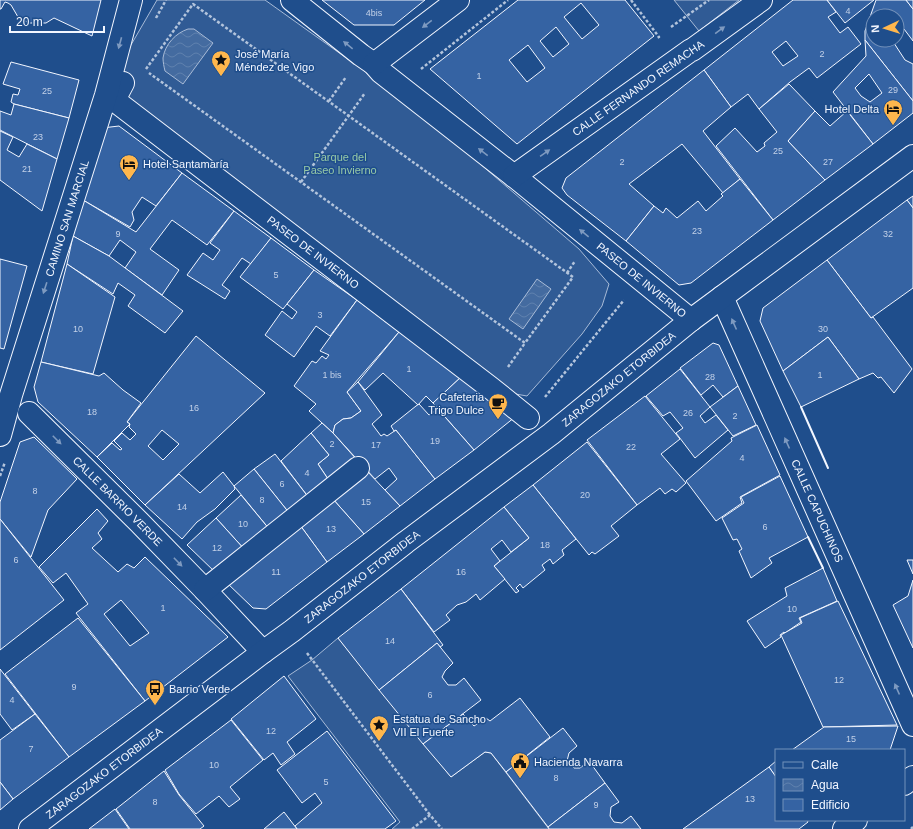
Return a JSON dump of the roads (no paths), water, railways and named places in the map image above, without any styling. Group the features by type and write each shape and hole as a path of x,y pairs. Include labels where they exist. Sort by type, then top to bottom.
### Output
{"street":[{"name":"CAMINO SAN MARCIAL","path":"0,435 11,395 106,95 131,0"},
{"name":"PASEO DE INVIERNO","path":"292,0 514,176 691,320"},
{"path":"374,64 458,0"},
{"name":"CALLE FERNANDO REMACHA","path":"514,176 761,0"},
{"name":"PASEO DE INVIERNO","path":"123,83 114,100 528,418"},
{"path":"722,297 913,156"},
{"name":"ZARAGOZAKO ETORBIDEA","path":"30,829 292,631 406,542 551,434 691,320 722,297"},
{"name":"CALLE CAPUCHINOS","path":"722,297 913,725"},
{"name":"CALLE BARRIO VERDE","path":"29,413 139,522 263,652"},
{"path":"205,590 358,468"},
{"path":"905,783 913,777"},
{"path":"844,829 855,821"}],"water":[{"path":"188,29 194,29 213,43 183,84 165,71 163,58 166,48 175,36"},
{"path":"537,279 551,289 523,329 509,319"}],"place":[{"name":"José María Méndez de Vigo","path":"221,77"},
{"name":"Hotel Delta","path":"893,126"},
{"name":"Hotel Santamaría","path":"129,181"},
{"name":"Cafeteria Trigo Dulce","path":"498,420"},
{"name":"Barrio Verde","path":"155,706"},
{"name":"Estatua de Sancho VII El Fuerte","path":"379,742"},
{"name":"Hacienda Navarra","path":"520,779"}],"park label":[{"name":"Parque del Paseo Invierno","path":"340,163"}]}
